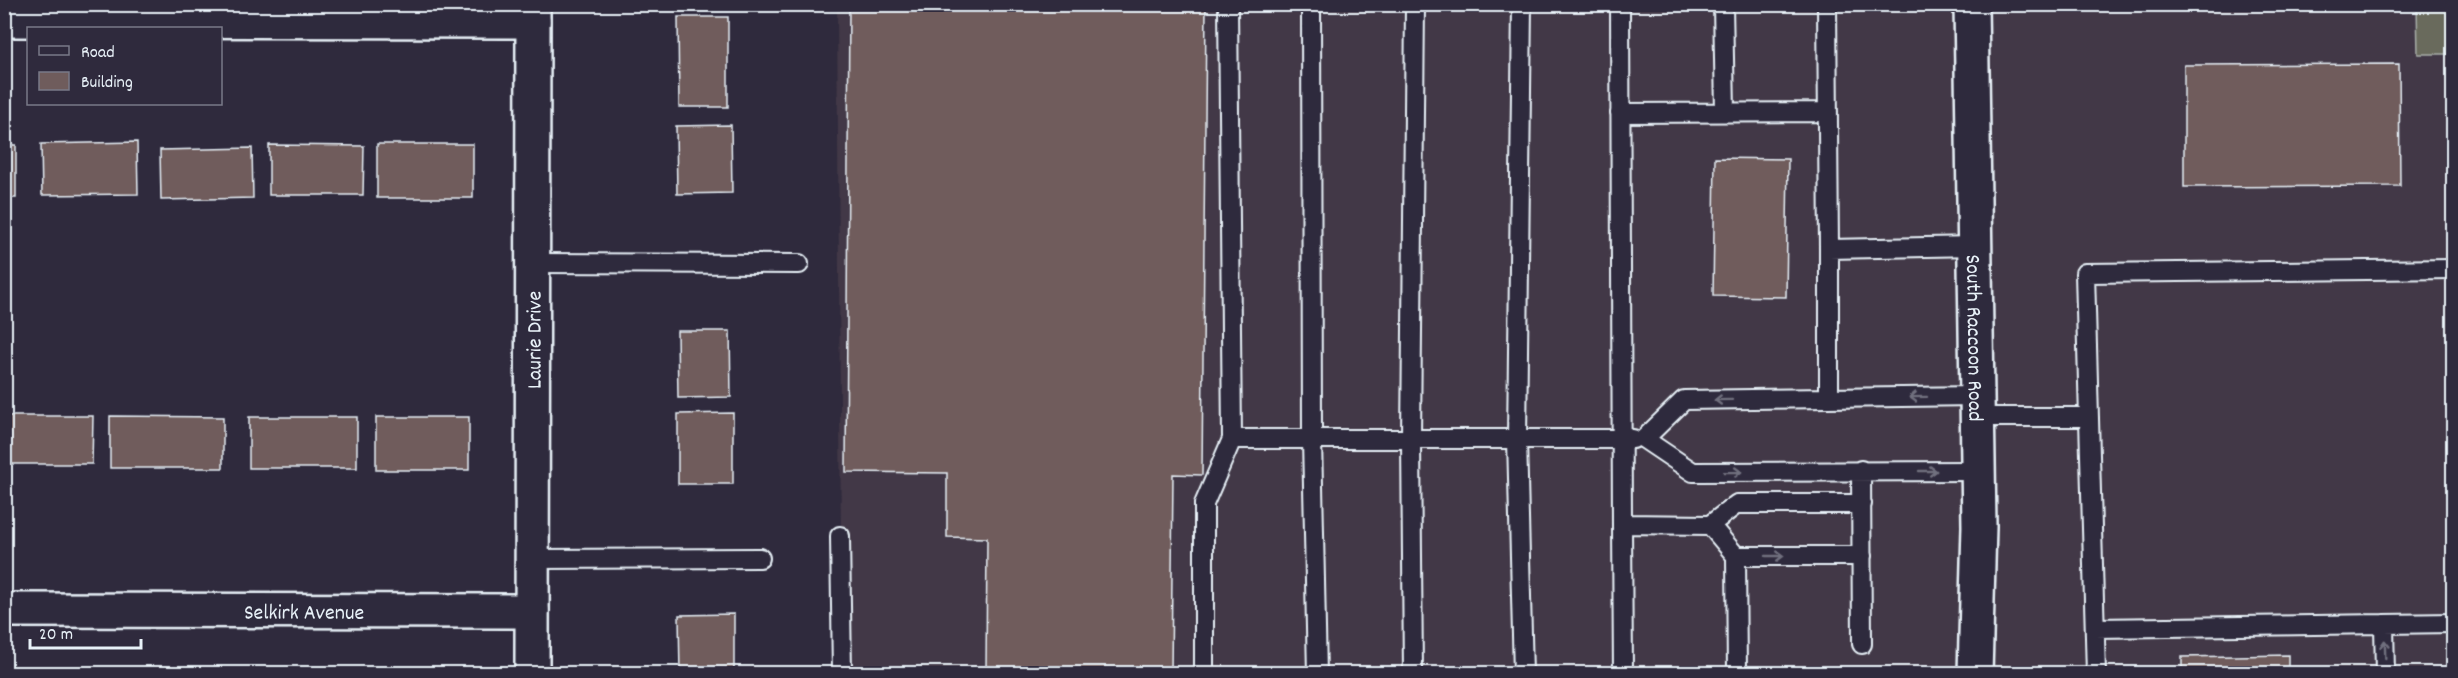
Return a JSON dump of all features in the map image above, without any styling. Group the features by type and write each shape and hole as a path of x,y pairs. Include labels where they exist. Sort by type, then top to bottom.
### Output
{"street":[{"name":"South Raccoon Road","path":"1971,4 1979,526 1975,674"},
{"path":"4,20 533,13"},
{"name":"Laurie Drive","path":"532,674 533,13"},
{"name":"Selkirk Avenue","path":"4,610 532,611"}],"lane":[{"path":"1204,674 1204,504 1232,439 1228,4"},
{"path":"1311,4 1312,439 1317,674"},
{"path":"1413,674 1415,4"},
{"path":"1522,4 1517,439 1523,674"},
{"path":"1620,4 1623,674"},
{"path":"1723,4 1725,112"},
{"path":"1827,4 1829,398"},
{"path":"1620,113 1828,112"},
{"path":"1829,249 1975,246"},
{"path":"533,263 799,264"},
{"path":"2096,674 2085,273 2454,269"},
{"path":"1644,439 1684,400 1829,398 1977,407 2089,417"},
{"path":"1232,439 1644,439 1693,472 1978,471"},
{"path":"1861,470 1862,644"},
{"path":"1622,524 1710,525 1737,504 1862,504"},
{"path":"1710,525 1736,556 1737,674"},
{"path":"840,536 842,674"},
{"path":"1736,556 1862,556"},
{"path":"533,559 760,558"},
{"path":"2095,628 2454,623"},
{"path":"2384,624 2385,674"}],"shaded area":[{"path":"837,5 2417,5 2418,54 2453,54 2453,673 842,673"}],"green space":[{"path":"2417,5 2453,5 2453,54 2418,54"}],"building":[{"path":"849,4 1206,4 1202,475 1173,474 1171,674 986,674 987,538 947,537 947,473 846,472"},
{"path":"678,17 728,17 728,107 679,107"},
{"path":"2399,64 2400,186 2184,187 2184,65"},
{"path":"731,125 732,193 677,194 676,126"},
{"path":"137,142 138,194 42,195 41,144"},
{"path":"377,144 473,144 473,198 377,198"},
{"path":"4,145 16,145 16,198 4,198"},
{"path":"269,145 364,146 363,195 269,195"},
{"path":"252,148 253,198 161,200 160,150"},
{"path":"1715,158 1788,159 1786,297 1713,296"},
{"path":"677,331 730,331 731,397 678,398"},
{"path":"733,413 733,484 678,484 678,414"},
{"path":"4,416 93,416 92,464 4,464"},
{"path":"110,416 223,417 223,468 110,468"},
{"path":"249,417 357,417 357,468 249,468"},
{"path":"376,417 469,417 469,470 376,470"},
{"path":"734,614 734,674 680,674 679,615"},
{"path":"2288,655 2288,674 2182,674 2182,657"}]}
